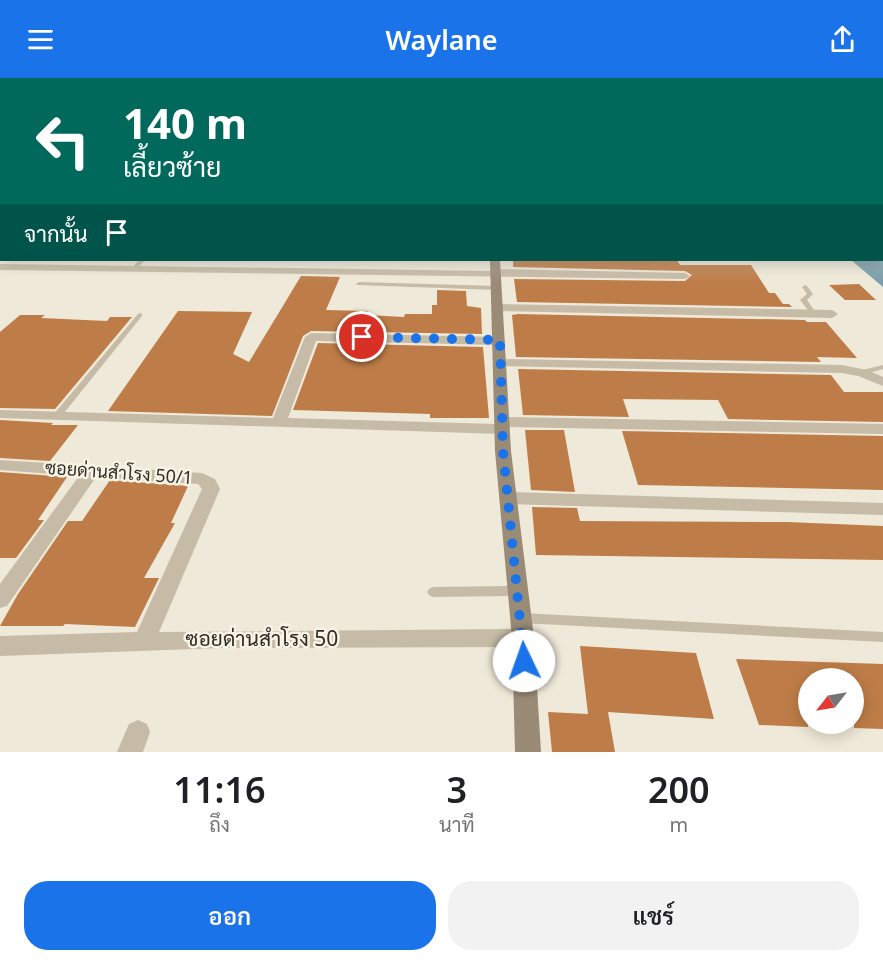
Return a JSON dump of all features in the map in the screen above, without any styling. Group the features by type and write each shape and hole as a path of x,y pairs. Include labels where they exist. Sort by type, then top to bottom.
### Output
{"main road":[{"path":"496,273 502,425 522,628 528,752"}],"street":[{"path":"0,279 20,263"},
{"path":"0,267 20,263 133,270 685,276"},
{"path":"498,308 832,314"},
{"path":"279,422 311,338 500,340"},
{"path":"501,363 842,369 862,373 883,382"},
{"path":"0,414 279,422 883,429"},
{"name":"ซอยด่านสำโรง 50/1","path":"0,465 202,479 209,483 211,489 144,641"},
{"path":"0,600 92,471"},
{"path":"508,498 883,509"},
{"name":"ซอยด่านสำโรง 50","path":"0,646 522,628"}],"lane":[{"path":"133,270 141,261"},
{"path":"359,284 496,273"},
{"path":"805,287 810,294 803,300 813,313"},
{"path":"57,416 140,315"},
{"path":"862,373 883,367"},
{"path":"433,592 519,591"},
{"path":"522,628 883,637"}],"water":[{"path":"852,261 883,261 883,287"}],"building":[{"path":"513,261 678,261 680,265 751,265 769,293 775,293 783,304 789,304 792,307 517,302 514,279 685,281 692,275 685,271 513,267"},
{"path":"301,276 340,277 326,310 368,311 367,315 404,317 405,314 432,314 432,305 437,305 437,290 466,291 467,306 481,308 482,334 311,331 303,336 272,416 108,411 178,311 252,312 233,354 249,362"},
{"path":"859,284 876,300 845,300 829,285"},
{"path":"20,315 107,321 110,317 132,317 55,409 0,408 0,332"},
{"path":"512,315 826,322 857,358 817,357 821,362 516,357"},
{"path":"318,343 483,347 489,418 430,418 430,414 293,410"},
{"path":"518,369 831,375 844,392 883,392 883,422 728,419 718,400 623,399 629,417 523,415"},
{"path":"0,420 78,425 50,461 0,458"},
{"path":"525,430 564,430 575,492 531,490"},
{"path":"622,431 883,436 883,490 638,485"},
{"path":"0,472 67,477 38,520 44,520 16,558 0,558"},
{"path":"110,480 188,486 171,523 175,523 144,578 159,578 135,627 65,624 63,626 0,626 18,594 68,521 82,521"},
{"path":"532,507 577,508 580,521 787,522 883,526 883,560 536,555"},
{"path":"580,646 696,653 714,719 608,712 615,752 552,752 548,712 588,714"},
{"path":"736,659 883,664 883,729 864,728 864,668 798,668 798,727 759,725"}],"route":[{"path":"362,337 500,340 503,451 519,591 524,661"}]}
